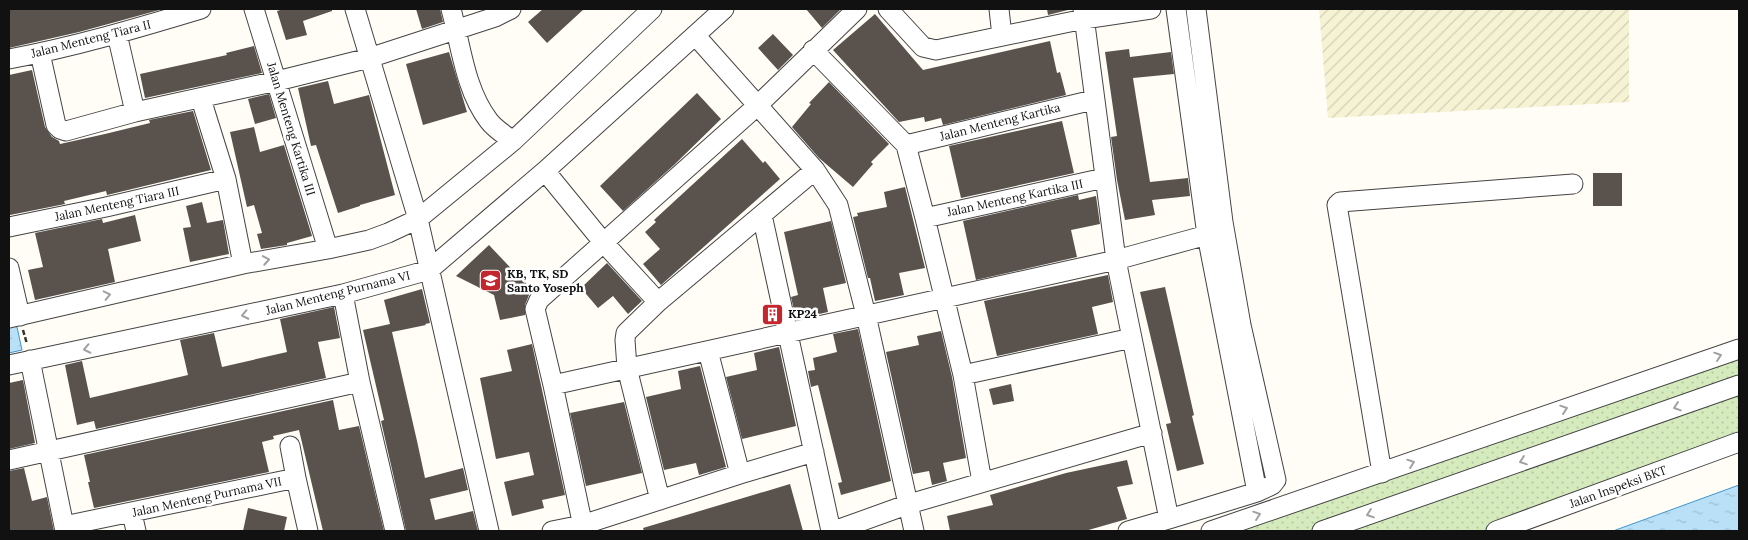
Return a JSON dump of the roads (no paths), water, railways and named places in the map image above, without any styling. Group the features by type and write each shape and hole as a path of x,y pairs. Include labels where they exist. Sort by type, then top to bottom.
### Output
{"street":[{"name":"Jalan Menteng Tiara II","path":"9,59 117,34 201,9"},
{"name":"Jalan Menteng Kartika III","path":"254,9 328,249"},
{"path":"355,9 419,224 489,531"},
{"path":"451,9 469,80 477,102 490,122 513,141"},
{"path":"40,53 56,125 66,131 135,112 201,99 369,58 495,17 511,9"},
{"path":"9,268 14,317 243,264 369,240 419,224 513,141 652,9"},
{"name":"Jalan Menteng Purnama VI","path":"9,366 343,294 428,264 545,170 724,9"},
{"path":"583,528 535,309 539,300 758,105 857,9"},
{"path":"888,9 923,47 936,50 1002,36 1083,14 1151,9"},
{"path":"999,9 1002,36"},
{"path":"1176,9 1207,235 1257,492"},
{"path":"1128,531 1257,492 1272,485 1276,480 1241,325 1223,222 1196,9"},
{"path":"1083,14 1093,100 1116,260 1169,519"},
{"path":"117,34 135,112"},
{"path":"695,36 814,170 838,205 866,315 914,531"},
{"path":"813,50 906,145 963,375 982,482"},
{"path":"201,99 226,179 243,264"},
{"name":"Jalan Menteng Kartika","path":"906,145 1093,100"},
{"path":"545,170 603,242 658,302"},
{"path":"660,500 627,368 624,340 626,333 658,302 814,170"},
{"name":"Jalan Menteng Kartika III","path":"925,218 1104,178"},
{"name":"Jalan Menteng Tiara III","path":"9,227 226,179"},
{"path":"1382,473 1337,205 1340,202 1573,184"},
{"path":"762,215 786,333 833,531 908,504 1152,434"},
{"path":"553,385 1116,260 1207,235"},
{"path":"343,294 360,382 395,531"},
{"path":"963,375 1132,338"},
{"path":"1211,531 1739,349"},
{"path":"708,352 740,474"},
{"path":"30,360 64,528"},
{"path":"9,460 360,382"},
{"path":"1322,531 1739,385"},
{"name":"Jalan Inspeksi BKT","path":"1496,531 1739,442"},
{"path":"290,446 296,478"},
{"path":"552,531 583,528 660,500 814,452"},
{"name":"Jalan Menteng Purnama VII","path":"64,528 296,478 308,531"},
{"path":"132,513 136,531"}],"water":[{"path":"9,327 17,327 22,350 9,353"},
{"path":"1739,485 1739,531 1613,531"}],"place":[{"name":"KB, TK, SD Santo Yoseph","path":"491,281"},
{"name":"KP24","path":"772,314"}]}
